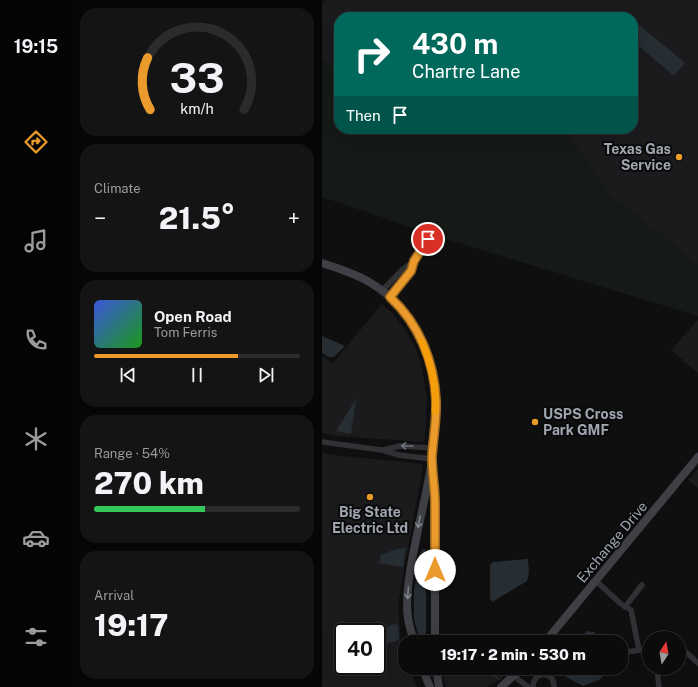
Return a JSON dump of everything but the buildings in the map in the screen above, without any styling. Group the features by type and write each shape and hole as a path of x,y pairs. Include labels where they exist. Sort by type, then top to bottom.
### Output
{"street":[{"path":"390,297 411,271 414,261 428,239"},
{"path":"382,291 402,270 414,261"},
{"path":"322,263 361,278 390,297 405,313 416,328 428,357 433,375 436,401 432,459 409,577 407,598 408,618 412,635"},
{"path":"322,442 382,450 399,455 432,459"},
{"path":"382,450 400,446 433,448"},
{"name":"Exchange Drive","path":"551,635 698,457"},
{"path":"432,459 435,502 435,635"},
{"path":"596,581 631,610 639,650"},
{"path":"626,607 642,585"},
{"path":"628,652 642,649"},
{"path":"686,652 698,663"},
{"path":"533,687 533,681 535,678 542,674 553,679 554,687"},
{"path":"425,675 430,687"},
{"path":"437,675 440,687"},
{"path":"657,675 659,687"},
{"path":"501,687 514,676 528,687"}],"shaded area":[{"path":"326,0 698,0 698,265 610,195 567,134 638,134 638,12 334,12 334,85 322,81 322,4"},
{"path":"638,24 685,63 674,76 638,45"},
{"path":"322,60 334,67 334,134 567,134 610,195 698,265 698,316 446,239 322,197"},
{"path":"382,304 393,314 404,328 413,343 421,362 427,398 425,439 423,442 336,436 322,433 322,356 333,363"},
{"path":"698,320 698,373 671,350"},
{"path":"322,336 345,346 334,357 329,357 322,353"},
{"path":"356,399 351,434 336,431"},
{"path":"322,453 422,464 423,467 398,606 400,635 398,635 398,675 413,675 417,687 322,687"},
{"path":"698,469 698,488 688,480"},
{"path":"406,548 403,567 379,563 381,555 396,549"},
{"path":"423,549 425,549 426,635 418,635 414,619 414,591 420,553"},
{"path":"528,559 529,572 527,581 492,602 490,598 490,565 493,562"},
{"path":"398,624 398,640 386,644 386,630 390,625"},
{"path":"587,631 594,632 597,635 583,635"},
{"path":"484,633 487,635 440,635"},
{"path":"443,675 505,675 500,680 486,687 446,687"},
{"path":"564,675 604,675 599,680 583,686"}],"waterway":[{"path":"493,675 498,679"}],"slow traffic":[{"path":"422,342 432,368 436,401 435,411"}],"place":[{"name":"Texas Gas Service","path":"679,157"},
{"name":"USPS Cross Park GMF","path":"535,422"},
{"name":"Big State Electric Ltd","path":"370,497"}],"route":[{"path":"428,239 414,261 411,271 390,297 405,313 416,328 432,368 436,401 432,459 435,502 435,570"}]}
